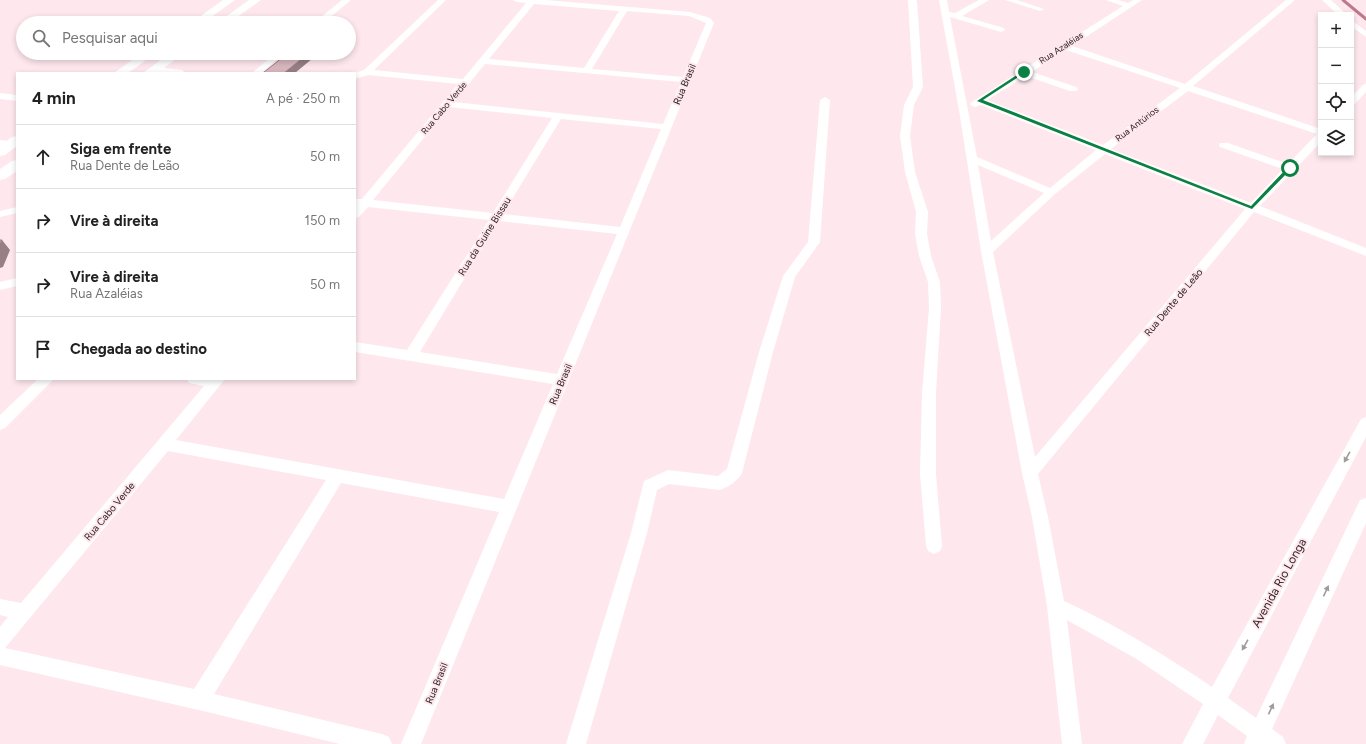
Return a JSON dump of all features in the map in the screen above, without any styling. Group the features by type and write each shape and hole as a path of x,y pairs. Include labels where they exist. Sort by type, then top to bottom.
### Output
{"street":[{"path":"206,16 230,0"},
{"path":"232,16 256,0"},
{"path":"327,16 347,0"},
{"path":"367,72 442,0"},
{"path":"517,0 600,3 624,9 586,71"},
{"path":"912,0 915,22 918,87 909,105 905,136 914,191 922,212 921,234 925,256 934,282 935,308 929,393 928,474 934,546"},
{"path":"943,0 951,14 956,74 964,110 987,251 1030,473 1040,517 1056,606 1072,744"},
{"path":"951,14 985,0"},
{"path":"1008,0 1040,9"},
{"path":"1110,0 1129,6"},
{"name":"Rua Azaléias","path":"964,110 1138,0"},
{"name":"Rua Antúrios","path":"987,251 1051,192 1103,150 1187,87 1291,0"},
{"path":"1326,0 1340,12"},
{"name":"Rua Cabo Verde","path":"356,212 360,202 447,104 532,1"},
{"name":"Rua Brasil","path":"411,744 710,23 707,20 690,14 624,9"},
{"path":"951,14 1001,30"},
{"path":"1354,25 1366,35"},
{"path":"1064,46 1318,131"},
{"path":"122,72 140,60"},
{"path":"151,71 168,60"},
{"path":"257,72 272,60"},
{"path":"483,61 686,80"},
{"path":"151,71 166,72"},
{"path":"356,76 367,72 465,82"},
{"path":"1024,72 1073,89"},
{"path":"1354,100 1366,87"},
{"path":"0,96 16,98"},
{"path":"576,744 639,533 650,486 668,477 720,483 734,473 766,352 789,276 814,242 825,100"},
{"path":"980,101 1366,252"},
{"path":"447,104 666,127"},
{"name":"Rua da Guine Bissau","path":"411,356 558,116"},
{"name":"Rua Dente de Leão","path":"1030,473 1252,208 1318,139"},
{"path":"1224,145 1290,168"},
{"path":"972,159 1051,192"},
{"path":"0,176 16,165"},
{"path":"360,202 624,231"},
{"path":"0,214 16,210"},
{"path":"0,286 16,282"},
{"path":"356,347 562,380"},
{"path":"0,424 46,380"},
{"path":"205,380 216,381"},
{"name":"Rua Cabo Verde","path":"0,641 216,381"},
{"name":"Avenida Rio Longa","path":"1192,744 1366,423"},
{"path":"165,444 509,507"},
{"path":"199,700 337,476"},
{"path":"1257,738 1366,505"},
{"path":"1056,606 1090,621 1114,635 1214,701 1257,738 1276,744"},
{"path":"0,607 25,612"},
{"path":"0,656 199,700 382,744"}],"building":[{"path":"279,60 300,60 285,72 264,72"}],"waterway":[{"path":"1343,0 1366,19"}],"route":[{"path":"1024,72 980,101 1252,208 1290,168"}]}
